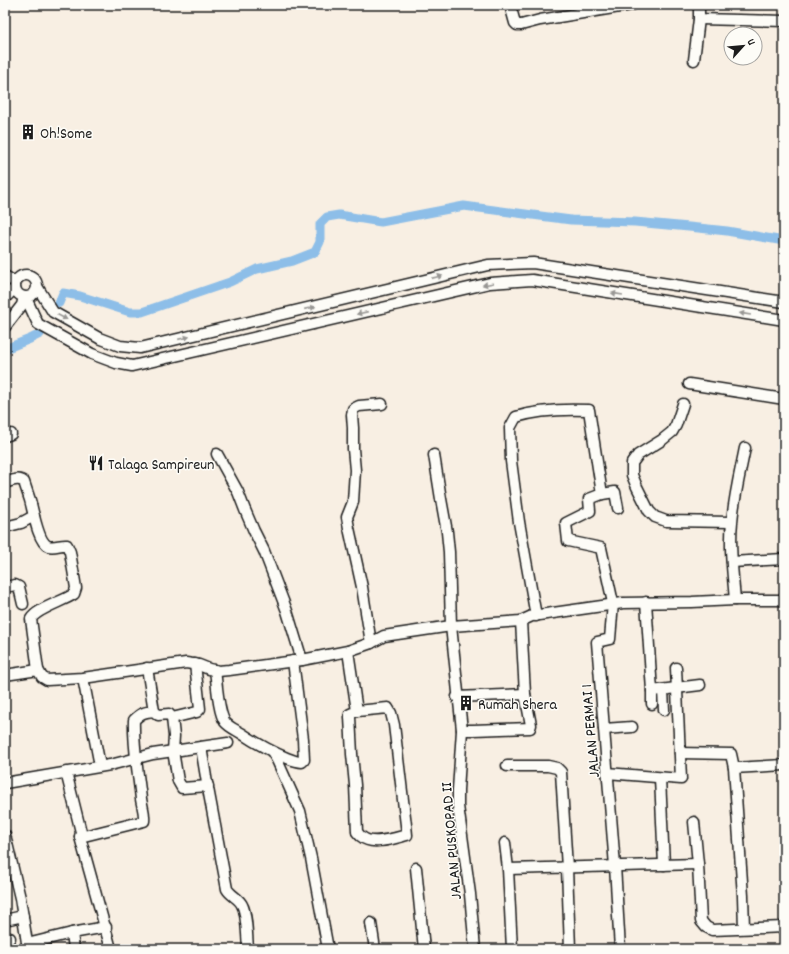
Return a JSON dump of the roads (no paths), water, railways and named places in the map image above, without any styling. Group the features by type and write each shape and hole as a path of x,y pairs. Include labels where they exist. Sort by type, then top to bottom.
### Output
{"street":[{"path":"510,5 515,23 517,25 632,5"},
{"path":"694,60 699,20 699,5"},
{"path":"699,20 784,21"},
{"path":"5,298 15,285 18,277 29,275 37,282 38,288 53,312 99,338 120,346 140,348 488,266 533,263 784,302"},
{"path":"456,273 460,290"},
{"path":"5,276 15,285 16,292 25,298 38,324 92,354 116,363 132,366 490,283 532,280 784,320"},
{"path":"5,327 22,305 25,298 36,293 38,288"},
{"path":"689,384 784,399"},
{"path":"372,643 348,517 353,502 355,470 352,411 358,406 382,404"},
{"path":"683,404 672,432 638,455 632,463 632,475 636,487 649,511 655,517 666,521 731,522"},
{"path":"536,616 519,522 511,461 510,428 516,417 524,414 578,409 589,410 602,494"},
{"path":"735,600 731,547 731,522 745,448"},
{"path":"215,670 218,698 225,722 252,741 273,752 302,762 304,760 298,660 287,611 264,551 238,492 217,454"},
{"name":"JALAN PUSKOPAD II","path":"434,456 449,552 451,626 462,730 458,806 470,894 474,949"},
{"path":"5,484 19,479 22,480 24,482 34,516 45,544 54,547 67,545 69,548 76,588 74,594 68,599 39,612 32,617 31,624 38,670 42,677 47,680 83,678 186,663 215,670 228,670 348,651 372,643 384,636 451,626 521,620 527,617 613,603 784,600"},
{"path":"613,603 601,548 568,541 566,523 590,511 589,499 602,494 615,492 618,508"},
{"path":"5,528 21,523 34,516"},
{"path":"732,562 784,560"},
{"path":"5,587 15,585 19,587 23,604"},
{"path":"646,602 652,704"},
{"name":"JALAN PERMAI 1","path":"613,603 610,640 597,642 615,866 620,949"},
{"path":"462,730 530,728 531,725 526,694 521,620"},
{"path":"348,651 357,711"},
{"path":"172,718 197,712 200,709 195,664"},
{"path":"147,668 154,711 158,715 169,714 172,718 174,736 173,751 178,781 182,788 208,786"},
{"path":"607,772 681,779 676,668"},
{"path":"5,675 38,670"},
{"path":"83,678 100,766"},
{"path":"652,691 700,685"},
{"path":"663,690 664,710"},
{"path":"458,697 526,694"},
{"path":"388,708 391,713 395,732 407,835 387,840 374,841 362,838 357,832 350,714 357,711 388,708"},
{"path":"80,837 144,821 134,744 134,720 144,712 154,711"},
{"path":"604,729 632,727"},
{"path":"5,783 110,765 173,751 228,743"},
{"path":"201,747 227,889 237,898 245,911 248,949"},
{"path":"273,752 300,811 311,858 328,949"},
{"path":"680,753 731,754 734,768 744,928"},
{"path":"734,768 784,765"},
{"path":"506,766 548,766 557,768 561,772 570,949"},
{"path":"66,772 81,832 80,837 111,949"},
{"path":"660,778 664,865"},
{"path":"694,822 701,921 706,927 712,930 784,927"},
{"path":"5,834 20,898 28,946 72,933 106,927"},
{"path":"505,843 508,870 512,949"},
{"path":"508,870 698,864"},
{"path":"416,868 424,949"},
{"path":"5,920 23,916"},
{"path":"371,923 375,949"},
{"path":"72,933 74,949"}],"waterway":[{"path":"59,303 63,293 80,296 130,312 142,312 230,282 257,269 292,261 315,252 320,242 320,224 327,217 339,215 381,222 464,206 571,220 635,222 727,231 784,241"},
{"path":"5,349 40,334"}],"place":[{"name":"Oh!Some","path":"28,132"},
{"name":"Talaga Sampireun","path":"96,463"},
{"name":"Rumah Shera","path":"466,703"}]}
